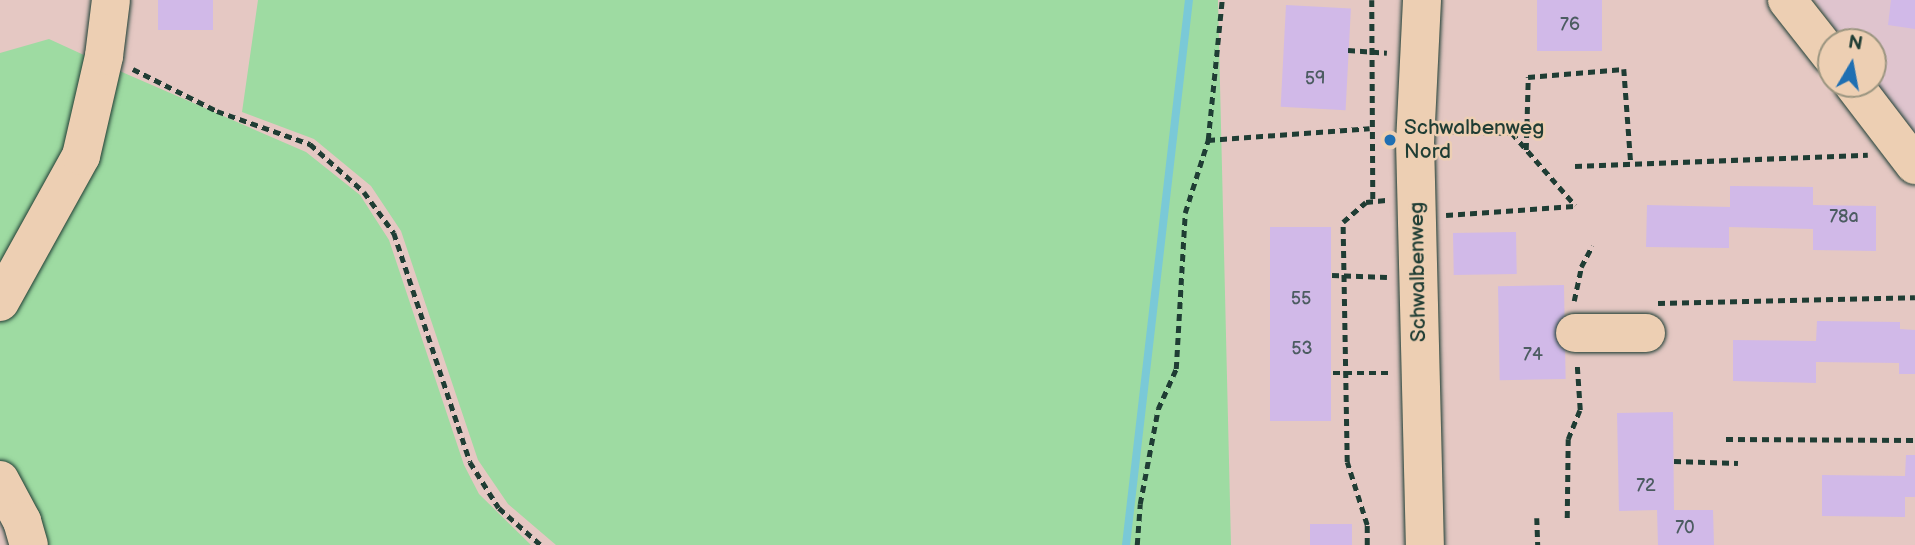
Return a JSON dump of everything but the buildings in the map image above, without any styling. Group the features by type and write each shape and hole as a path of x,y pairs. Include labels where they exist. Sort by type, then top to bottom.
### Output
{"street":[{"path":"0,302 81,156 104,56 111,0"},
{"name":"Schwalbenweg","path":"1422,0 1415,129 1424,545"},
{"path":"1787,0 1817,38"},
{"path":"1864,98 1911,159"},
{"path":"1575,332 1646,318"},
{"path":"0,480 29,545"}],"path":[{"path":"1137,545 1140,504 1158,409 1176,369 1185,213 1208,140 1222,0"},
{"path":"1372,0 1370,128 1373,201"},
{"path":"1348,50 1371,52"},
{"path":"104,56 217,111 310,144 364,192 394,233 470,462 499,508 541,545"},
{"path":"1526,150 1528,77 1624,69 1631,164"},
{"path":"1208,140 1370,128"},
{"path":"1367,545 1367,525 1347,462 1343,222 1373,201 1416,208 1575,205 1512,133 1415,129"},
{"path":"1575,166 1911,159"},
{"path":"1567,518 1568,439 1580,410 1574,292 1592,246"},
{"path":"1332,275 1418,278"},
{"path":"1646,318 1915,297"},
{"path":"1333,373 1420,373"},
{"path":"1726,439 1915,440"},
{"path":"1674,461 1738,463"},
{"path":"1537,518 1538,545"}],"shaded area":[{"path":"1815,0 1915,0 1915,142 1884,98 1887,98 1887,28 1834,28"}],"green space":[{"path":"258,0 1218,0 1231,545 556,545 508,504 478,460 401,231 371,186 314,139 242,112"},
{"path":"49,39 97,61 74,150 0,284 0,53"},
{"path":"115,69 306,152 360,195 389,240 464,465 479,494 531,545 36,545 0,462 0,323"}],"waterway":[{"path":"1126,545 1189,0"}],"place":[{"name":"Schwalbenweg Nord","path":"1390,140"}]}
